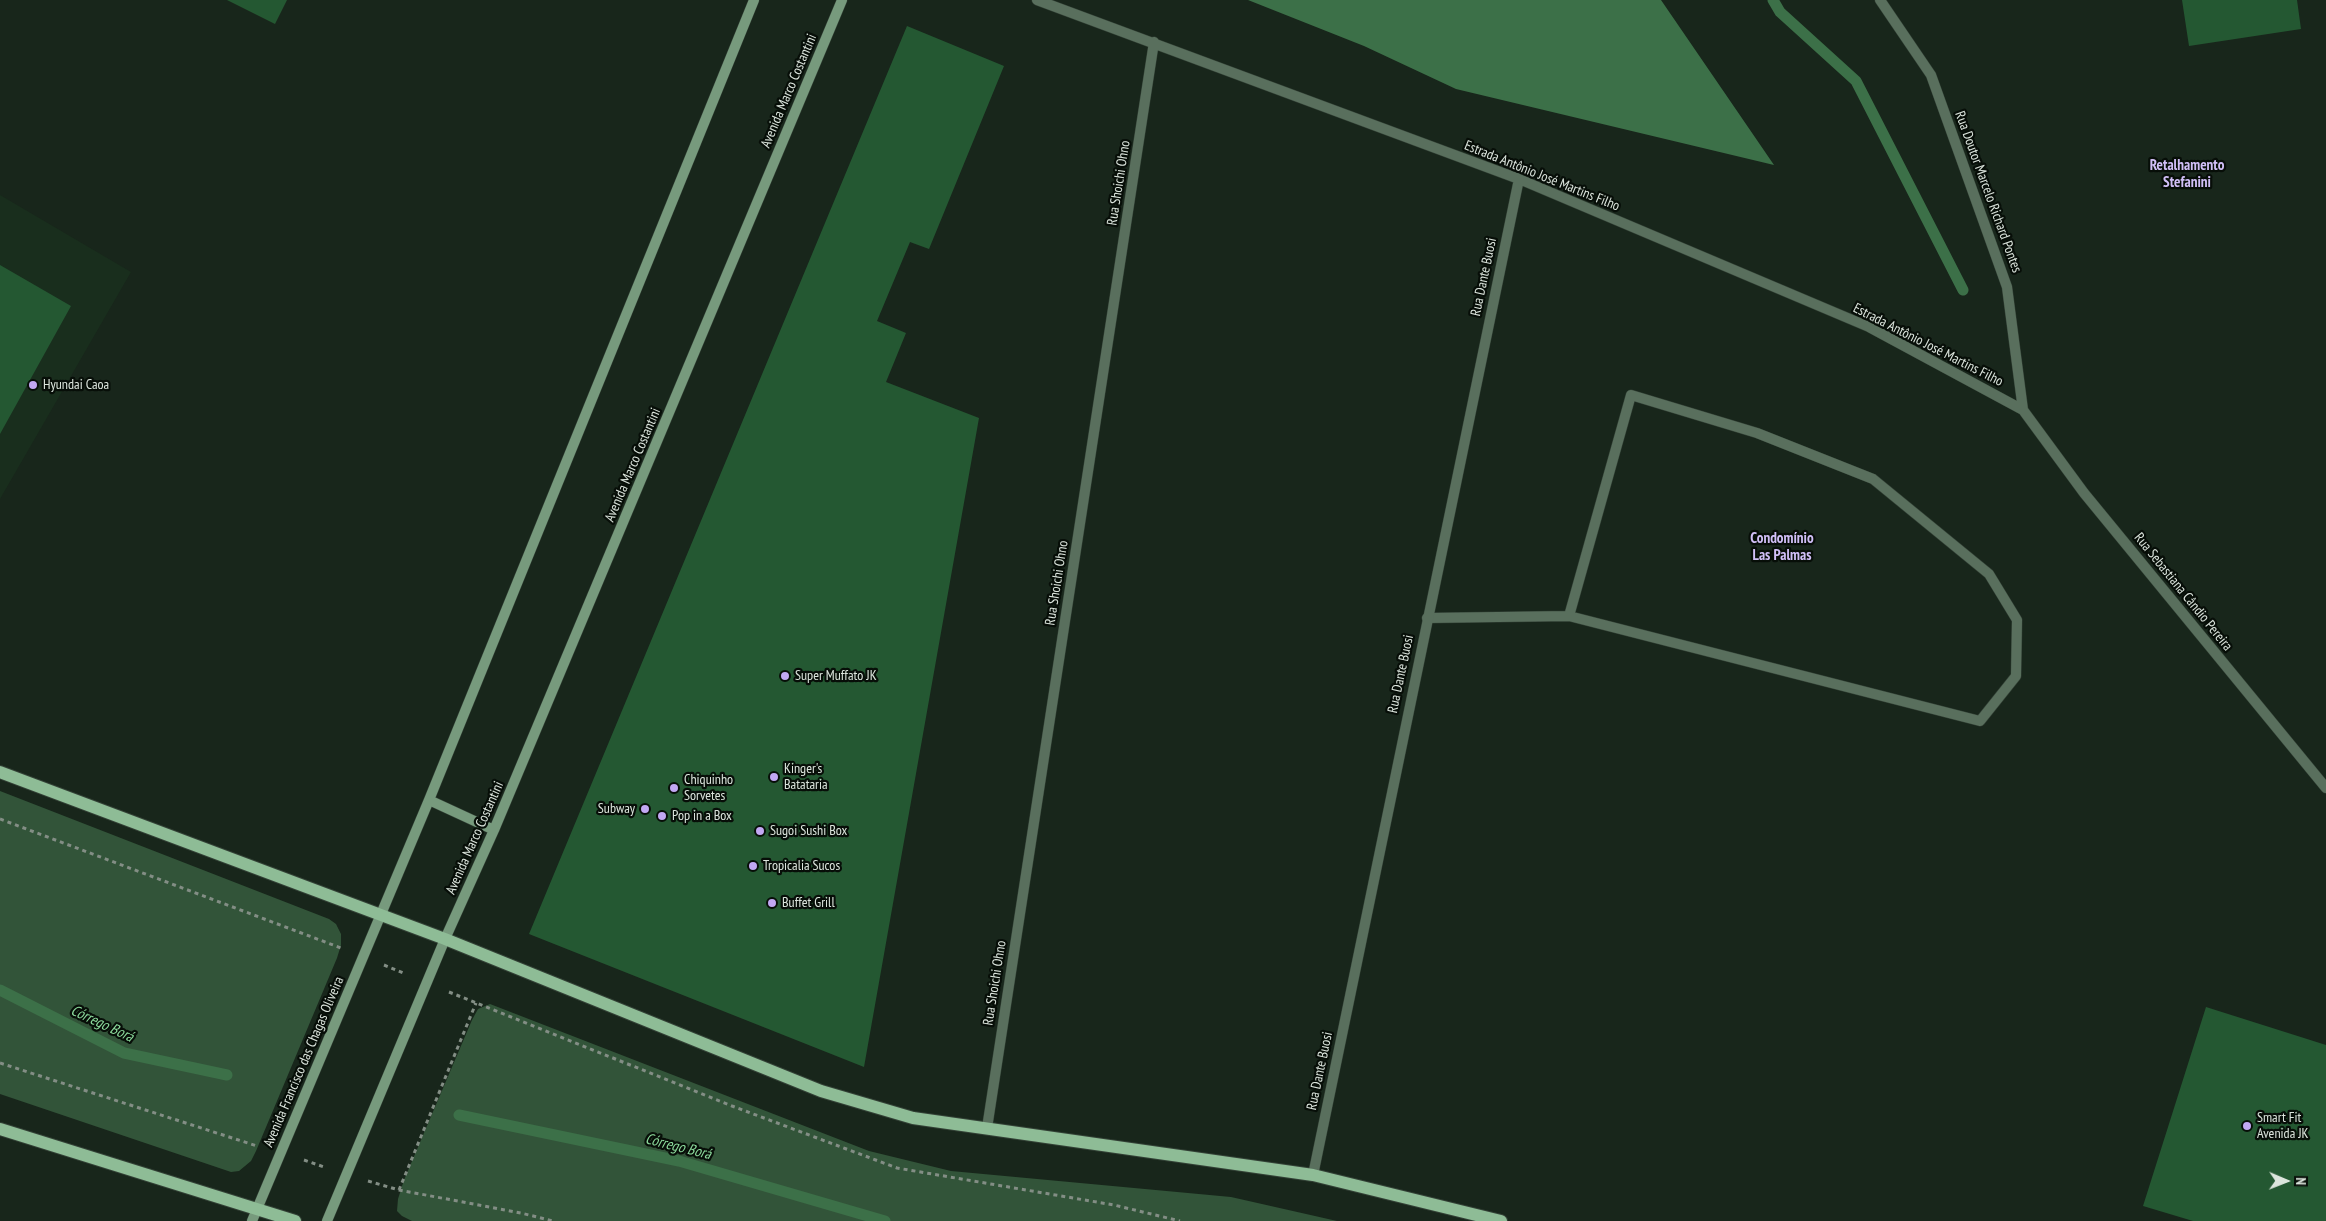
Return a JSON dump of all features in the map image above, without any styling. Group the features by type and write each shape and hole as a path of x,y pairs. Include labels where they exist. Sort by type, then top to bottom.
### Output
{"main road":[{"path":"381,914 754,0"},
{"name":"Avenida Marco Costantini","path":"445,939 494,830 842,0"},
{"path":"0,772 381,914 821,1091 913,1118 1313,1175 1501,1221"},
{"path":"428,800 494,830"},
{"name":"Avenida Francisco das Chagas Oliveira","path":"254,1215 381,914"},
{"path":"327,1221 445,939"},
{"path":"0,1129 254,1215 295,1221"}],"street":[{"name":"Estrada Antônio José Martins Filho","path":"1037,0 1519,179 1869,327 2023,410"},
{"name":"Rua Doutor Marcelo Richard Pontes","path":"1880,0 1931,75 2007,287 2023,410"},
{"name":"Rua Shoichi Ohno","path":"987,1128 1154,42"},
{"name":"Rua Dante Buosi","path":"1313,1175 1519,179"},
{"path":"1427,618 1569,616 1980,721 2016,676 2017,620 1989,574 1873,479 1757,433 1631,395 1569,616"},
{"name":"Rua Sebastiana Cândio Pereira","path":"2023,410 2084,493 2326,788"}],"path":[{"path":"0,819 364,957 732,1106 897,1168 1114,1205 1180,1221"},
{"path":"398,1190 476,1003"}],"shaded area":[{"path":"1248,0 1661,0 1774,165 1456,89 1364,46"},
{"name":"Hyundai Caoa","path":"0,195 131,272 0,499"},
{"path":"0,791 329,919 336,924 341,934 341,945 337,958 256,1151 251,1161 239,1171 231,1172 0,1094"},
{"path":"490,1004 869,1151 951,1171 1231,1197 1337,1221 412,1221 397,1211 398,1199 404,1180 472,1020 478,1009"}],"building":[{"path":"227,0 287,0 275,24"},
{"path":"2182,0 2297,0 2301,29 2189,46"},
{"name":"Super Muffato JK","path":"907,26 1004,66 929,249 910,242 877,321 906,333 886,382 979,418 864,1067 529,934"},
{"path":"0,265 71,306 0,434"},
{"name":"Smart Fit Avenida JK","path":"2206,1007 2326,1045 2326,1221 2193,1221 2143,1206"}],"waterway":[{"path":"1773,0 1780,12 1856,81 1963,290"},
{"name":"Córrego Borá","path":"0,990 124,1053 227,1075"},
{"name":"Córrego Borá","path":"459,1115 679,1161 885,1221"}],"place":[{"name":"Hyundai Caoa","path":"33,385"},
{"name":"Super Muffato JK","path":"785,676"},
{"name":"Kinger's Batataria","path":"774,777"},
{"name":"Chiquinho Sorvetes","path":"674,788"},
{"name":"Subway","path":"645,809"},
{"name":"Pop in a Box","path":"662,816"},
{"name":"Sugoi Sushi Box","path":"760,831"},
{"name":"Tropicalia Sucos","path":"753,866"},
{"name":"Buffet Grill","path":"772,903"},
{"name":"Smart Fit Avenida JK","path":"2247,1126"}],"district":[{"name":"Retalhamento Stefanini","path":"2187,174"},
{"name":"Condomínio Las Palmas","path":"1782,548"}]}
